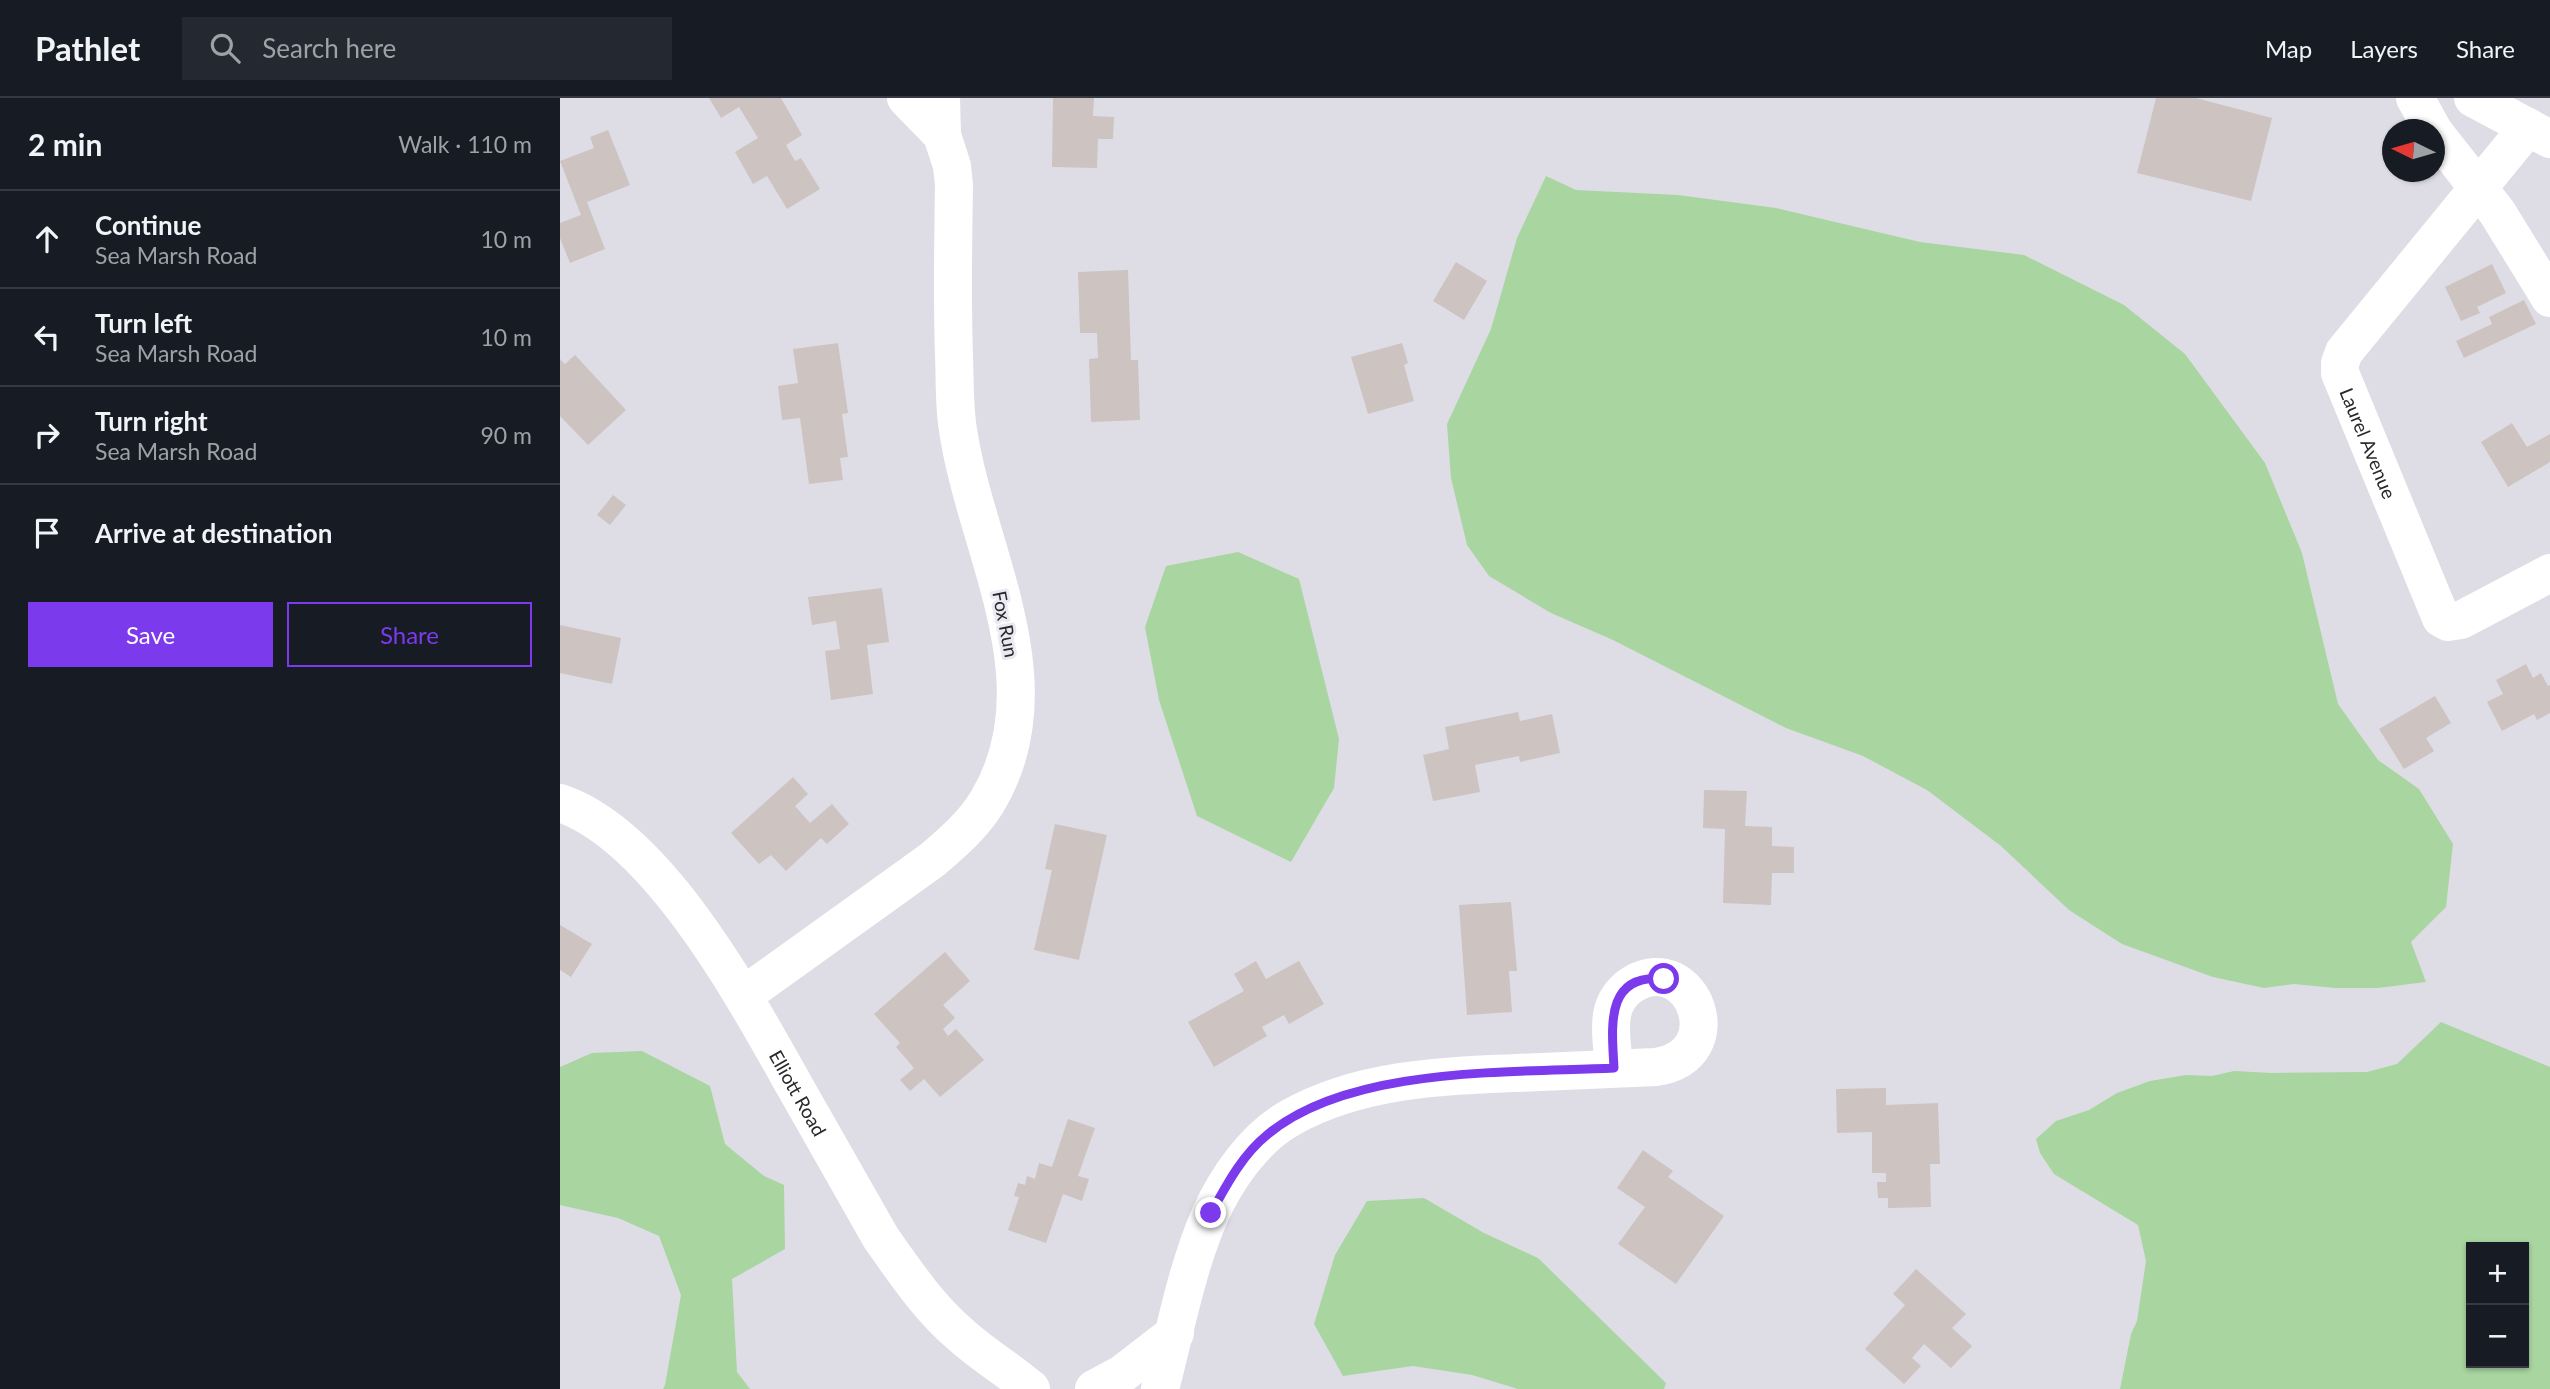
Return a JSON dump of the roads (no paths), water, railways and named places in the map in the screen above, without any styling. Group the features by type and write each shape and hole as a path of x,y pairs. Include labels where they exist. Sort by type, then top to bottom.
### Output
{"street":[{"name":"Fox Run","path":"744,995 952,843 987,802 1007,752 1013,727 1016,696 1014,661 1002,598 965,472 957,426 953,310 954,185 948,149 942,135 906,98"},
{"name":"Fox Run","path":"941,98 942,135"},
{"path":"2415,98 2427,119"},
{"path":"2473,98 2539,133 2488,200"},
{"path":"2445,145 2488,200 2550,299"},
{"path":"2488,200 2550,250"},
{"name":"Laurel Avenue","path":"2488,200 2344,352 2340,373 2441,618 2448,622 2461,620 2550,573"},
{"name":"Elliott Road","path":"560,803 595,820 644,861 673,896 744,995 881,1238 901,1267 939,1314 961,1336 1031,1389"},
{"path":"1160,1389 1199,1244 1211,1213 1245,1159 1264,1136 1289,1118 1344,1095 1413,1080 1614,1068"},
{"path":"1094,1389 1122,1374 1175,1334"}]}
